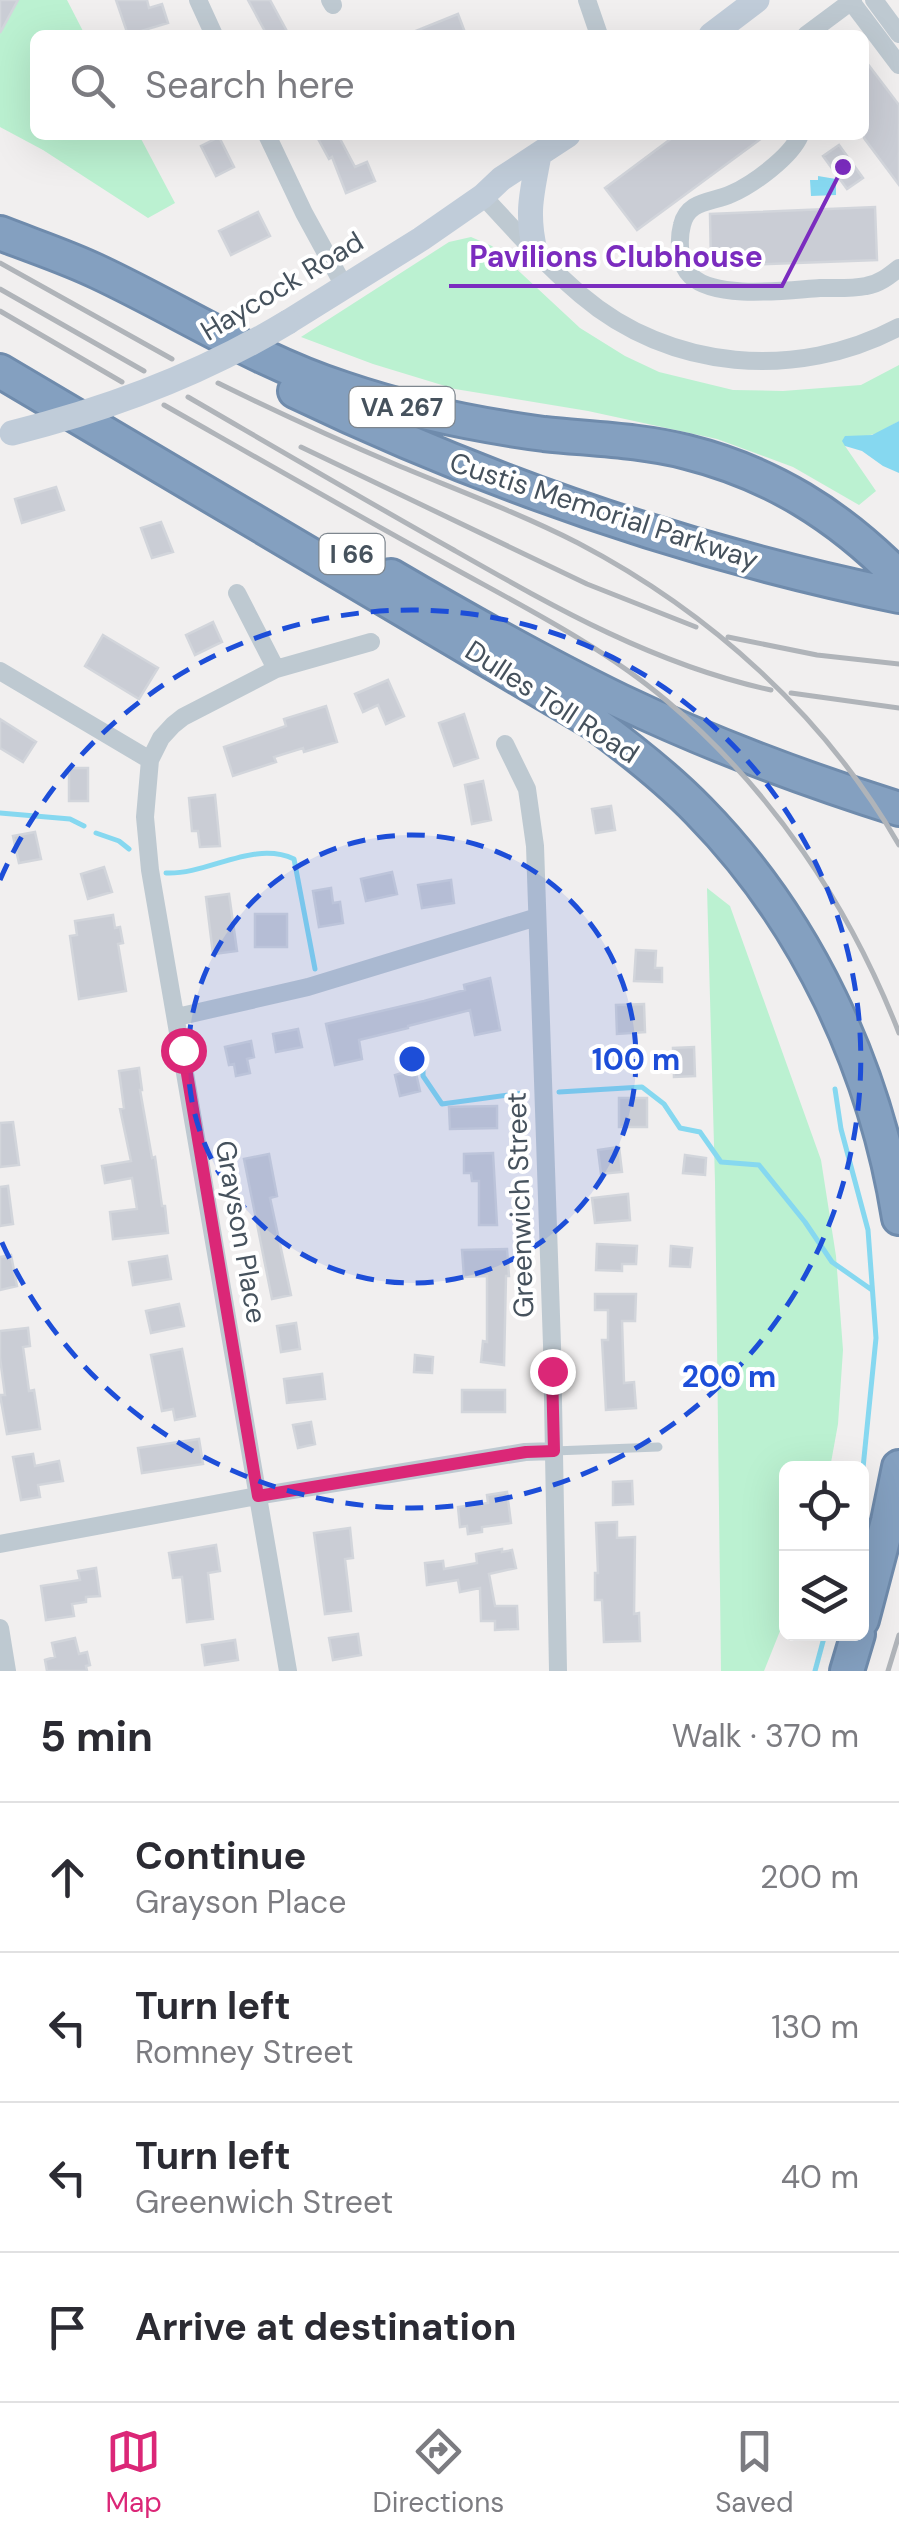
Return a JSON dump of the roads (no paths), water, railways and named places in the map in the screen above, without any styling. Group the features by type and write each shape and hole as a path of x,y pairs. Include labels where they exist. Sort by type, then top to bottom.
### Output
{"highway":[{"name":"VA 267","path":"0,233 98,272 260,356 346,390 476,423 689,452 756,475 824,512 899,577"},
{"name":"Custis Memorial Parkway","path":"0,233 88,285 272,380 459,464 568,505 686,542 899,596"},
{"name":"I 66","path":"0,351 545,663 729,748 899,809"},
{"name":"Dulles Toll Road","path":"0,371 593,722 681,793 738,854 813,965 849,1042 877,1120 899,1218"},
{"path":"869,1593 899,1467"},
{"path":"847,1671 856,1641"}],"main road":[{"path":"718,30 757,0"},
{"name":"Haycock Road","path":"6,435 157,388 230,355 483,196 501,179 561,140"},
{"path":"536,250 529,206 539,155"}],"street":[{"path":"198,0 212,30"},
{"path":"587,0 598,30"},
{"path":"812,30 851,0 899,65"},
{"path":"874,0 899,34"},
{"path":"269,140 344,286"},
{"path":"797,140 782,159 739,190 700,203 686,215 680,248 691,276 711,286 744,290 867,286 899,268"},
{"path":"483,196 582,296 616,320 673,348 758,362 797,359 856,346 899,326"},
{"path":"237,593 276,669"},
{"path":"0,671 150,760 161,738 183,717 276,669 371,642"},
{"name":"Greenwich Street","path":"505,744 527,789 535,846 558,1671"},
{"name":"Grayson Place","path":"150,760 145,817 150,870 288,1671"},
{"path":"177,1016 308,986 537,917"},
{"path":"0,1544 258,1496 526,1452 554,1451"},
{"path":"0,1628 7,1671"}],"lane":[{"path":"554,1451 658,1447"}],"water":[{"path":"818,176 836,179 836,195 811,196 810,180 818,180"},
{"path":"899,421 899,473 842,441 845,436 872,435"}],"waterway":[{"path":"0,813 70,819 84,826"},
{"path":"96,833 129,849"},
{"path":"166,873 263,853 294,859 315,969"},
{"path":"423,1053 423,1076 442,1104 523,1093"},
{"path":"559,1092 642,1087 664,1104 680,1128 700,1132 721,1162 759,1165 832,1262 872,1290"},
{"path":"835,1089 841,1129 868,1230 876,1338 864,1461"},
{"path":"815,1671 823,1641"}],"railway":[{"path":"0,263 172,359"},
{"path":"0,289 144,371"},
{"path":"0,311 122,382"},
{"path":"218,383 556,532 627,570 673,601 718,635 800,711 836,753 899,845"},
{"path":"188,397 567,613 687,666 771,690"},
{"path":"164,405 561,628 616,662 667,701 741,772 804,852 856,940 899,1033"},
{"path":"301,447 587,584 696,627"},
{"path":"728,637 817,655 899,664"},
{"path":"791,693 899,708"},
{"path":"888,1671 899,1635"}],"place":[{"name":"Pavilions Clubhouse","path":"843,167"}]}
